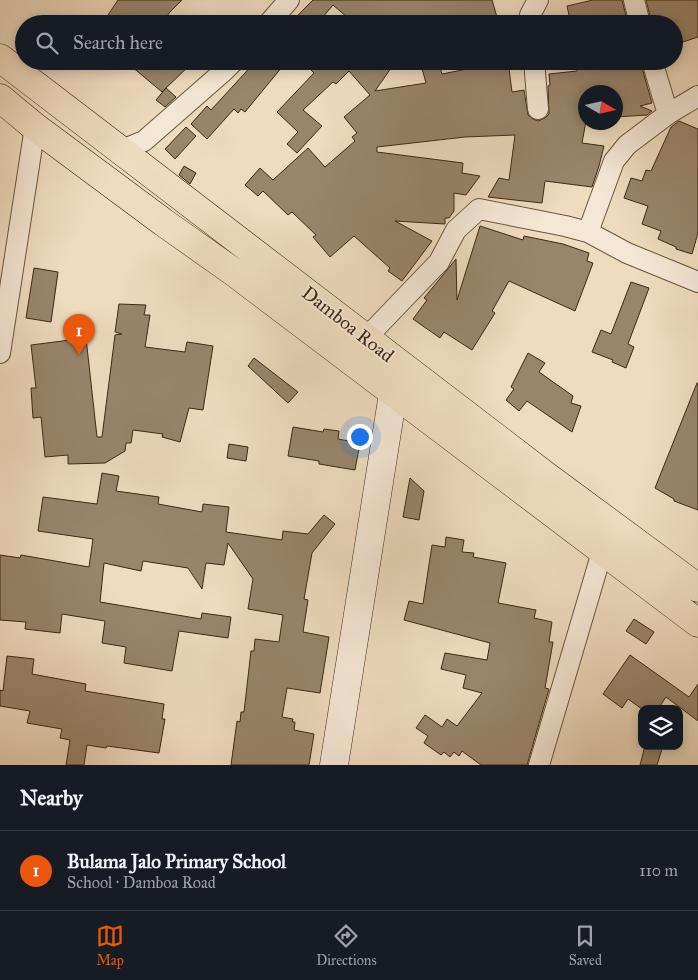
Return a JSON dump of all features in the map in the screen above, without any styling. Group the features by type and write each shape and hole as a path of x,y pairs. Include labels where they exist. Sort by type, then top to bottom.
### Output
{"main road":[{"name":"Damboa Road","path":"0,58 15,69"},
{"name":"Damboa Road","path":"16,70 545,475 698,588"},
{"name":"Damboa Road","path":"0,98 35,127 235,273 698,623"}],"street":[{"path":"276,15 289,0"},
{"path":"530,15 538,0"},
{"path":"634,0 638,15"},
{"path":"122,150 144,141 225,70"},
{"path":"535,70 538,109"},
{"path":"655,70 668,114"},
{"path":"588,232 614,161 627,145 668,114 698,96"},
{"path":"0,353 35,127"},
{"path":"367,337 439,262 456,230 479,209 588,232 627,253 698,282"},
{"path":"334,765 393,394 408,369"},
{"path":"539,765 602,552"}],"building":[{"path":"118,0 182,0 168,15 108,15"},
{"path":"313,0 492,0 496,15 345,15 333,5 325,15 298,15"},
{"path":"593,0 622,0 626,15 569,15 567,6"},
{"path":"646,0 698,0 698,37 683,42 683,15 650,15"},
{"path":"136,70 185,70 162,92"},
{"path":"248,70 280,70 245,112 241,109 238,113 234,109 207,139 191,124 207,106 211,110"},
{"path":"311,70 390,70 375,91 426,83 422,70 441,70 442,74 462,70 509,70 512,92 524,90 528,115 538,121 549,114 549,74 577,70 643,70 652,103 640,106 652,111 647,115 623,117 623,85 578,85 578,130 584,130 582,143 604,146 599,166 592,187 545,181 542,203 488,197 499,178 509,180 515,135 465,137 377,147 377,152 463,163 462,173 480,176 466,195 454,193 454,211 449,218 445,218 445,224 395,221 432,241 402,281 388,271 390,268 354,236 330,257 313,237 316,235 292,212 288,215 263,191 258,196 245,185 260,168 273,180 308,148 325,167 355,141 352,137 357,133 344,117 370,95 349,71 336,84 333,82 303,110 322,126 297,153 287,144 298,132 277,112 314,73"},
{"path":"166,88 176,97 165,107 156,100"},
{"path":"679,121 698,129 698,233 692,254 676,249 676,247 658,239 661,231 642,224 648,206 624,198 631,178 642,181 646,170 651,171 671,127"},
{"path":"186,127 196,136 175,159 165,149"},
{"path":"184,166 196,173 190,184 179,175"},
{"path":"480,226 523,240 524,236 563,244 589,253 587,261 593,263 575,311 509,281 492,311 495,313 472,350 444,332 440,338 413,319 427,300 424,298 456,259 457,300"},
{"path":"34,268 58,272 51,322 26,318"},
{"path":"631,282 649,288 628,344 634,347 626,368 612,362 613,360 592,352 601,330 611,334"},
{"path":"119,304 146,305 144,315 150,315 145,347 185,352 187,342 213,346 203,410 189,408 180,442 162,437 163,434 133,430 131,443 126,443 125,451 105,463 68,464 68,455 45,457 41,417 33,418 31,388 36,388 31,345 86,338 97,437 102,437 115,335 122,334 115,332"},
{"path":"528,353 545,363 539,372 573,396 571,403 581,406 572,432 527,401 519,411 506,400 514,389 511,387"},
{"path":"254,358 298,392 288,403 248,366"},
{"path":"697,383 698,510 674,501 674,499 655,488"},
{"path":"293,427 323,432 324,429 339,431 338,439 360,443 355,470 288,456"},
{"path":"229,444 248,447 246,461 227,458"},
{"path":"102,473 119,476 116,491 159,497 158,504 202,512 203,504 229,507 226,532 282,540 283,531 308,534 324,515 335,524 312,553 304,599 308,600 303,632 329,637 320,693 287,688 282,717 293,719 292,722 295,722 294,730 314,734 309,765 231,765 237,721 240,722 241,712 244,712 251,651 254,651 255,639 279,642 283,615 248,609 253,579 228,543 224,565 206,563 202,589 188,568 143,561 141,571 104,563 100,602 201,619 202,613 231,617 228,638 179,631 172,671 124,663 126,647 102,643 105,621 62,614 60,633 25,629 26,622 0,620 0,555 20,558 21,555 89,567 93,539 38,531 43,497 97,504"},
{"path":"410,478 424,491 419,520 403,517"},
{"path":"446,537 464,540 462,552 474,553 473,557 506,563 498,603 536,610 534,618 552,622 549,642 553,642 545,688 549,689 527,765 481,765 462,751 459,756 454,752 450,757 444,752 441,755 424,743 428,736 416,728 425,715 442,727 447,719 457,726 482,693 463,688 466,675 441,669 445,653 487,660 490,643 404,620 409,601 423,604 432,545 445,547"},
{"path":"634,619 654,632 646,644 626,631"},
{"path":"630,655 689,697 698,684 698,721 683,710 683,705 677,705 666,697 661,705 638,706 628,699 622,708 603,694"},
{"path":"7,656 34,659 32,674 86,684 85,691 164,704 162,719 165,719 159,753 87,745 84,765 66,765 70,740 60,738 62,729 27,723 30,711 0,706 0,690 3,691"},
{"path":"644,750 662,750 657,765 640,765"}],"place":[{"name":"Bulama Jalo Primary School","path":"79,355"}]}
